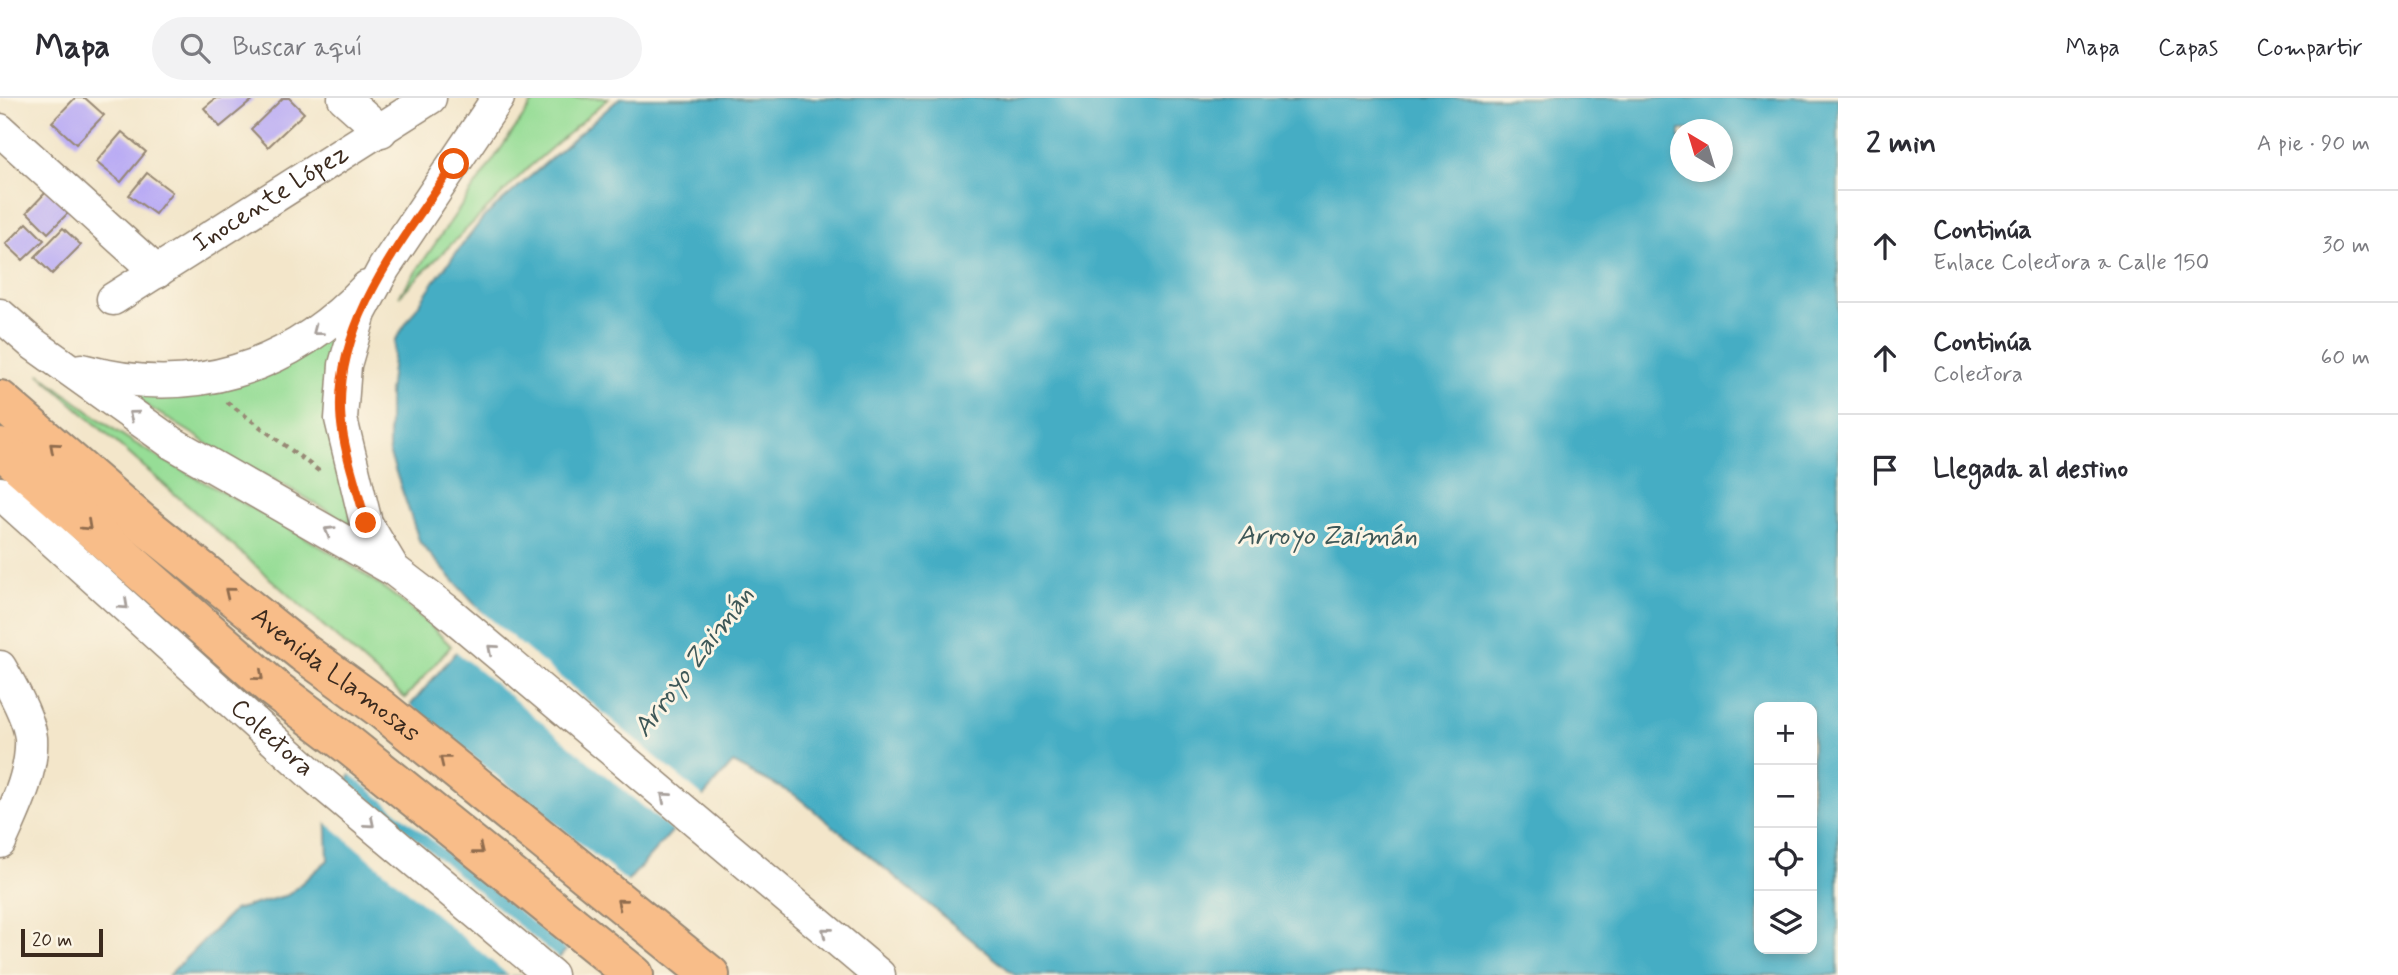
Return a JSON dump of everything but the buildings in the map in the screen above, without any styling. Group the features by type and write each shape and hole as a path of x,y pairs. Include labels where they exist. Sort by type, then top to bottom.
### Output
{"main road":[{"name":"Avenida Llamosas","path":"0,400 142,523 304,653 380,708 710,975"},
{"name":"Avenida Llamosas","path":"0,448 271,687 350,746 634,975"}],"street":[{"path":"344,98 381,131"},
{"name":"Inocente López","path":"113,299 430,98"},
{"path":"394,570 366,523 341,419 345,365 360,313 384,268 498,98"},
{"path":"0,130 157,272"},
{"path":"64,365 113,379 165,383 212,379 265,362 311,337 351,304 384,268"},
{"path":"0,315 172,443 394,570 446,610 716,842 879,975"},
{"name":"Colectora","path":"0,494 317,779 551,975"},
{"path":"0,667 11,685 31,737 23,790 0,842"}],"path":[{"path":"212,379 218,395 350,494 358,490"}],"green space":[{"path":"536,98 609,98 526,170 399,296"},
{"path":"353,313 330,431 334,460 361,530 273,479 230,460 198,437 119,389 137,394"},
{"path":"39,374 138,445 342,559 417,614 451,646 405,698"}],"water":[{"name":"Arroyo Zaimán","path":"620,98 1838,98 1838,975 1015,975 795,795 733,763 544,975 169,975 234,910 288,895 328,860 326,804 486,617 420,543 389,452 389,393 395,340 433,283 484,217"}],"pier":[{"path":"462,595 706,799 675,833 453,649 482,616"},
{"path":"407,703 629,883 568,951 348,772"},
{"path":"343,778 560,960 547,975 508,975 323,820 322,802"}],"route":[{"path":"366,523 341,419 345,365 360,313 384,268 454,164"}]}
